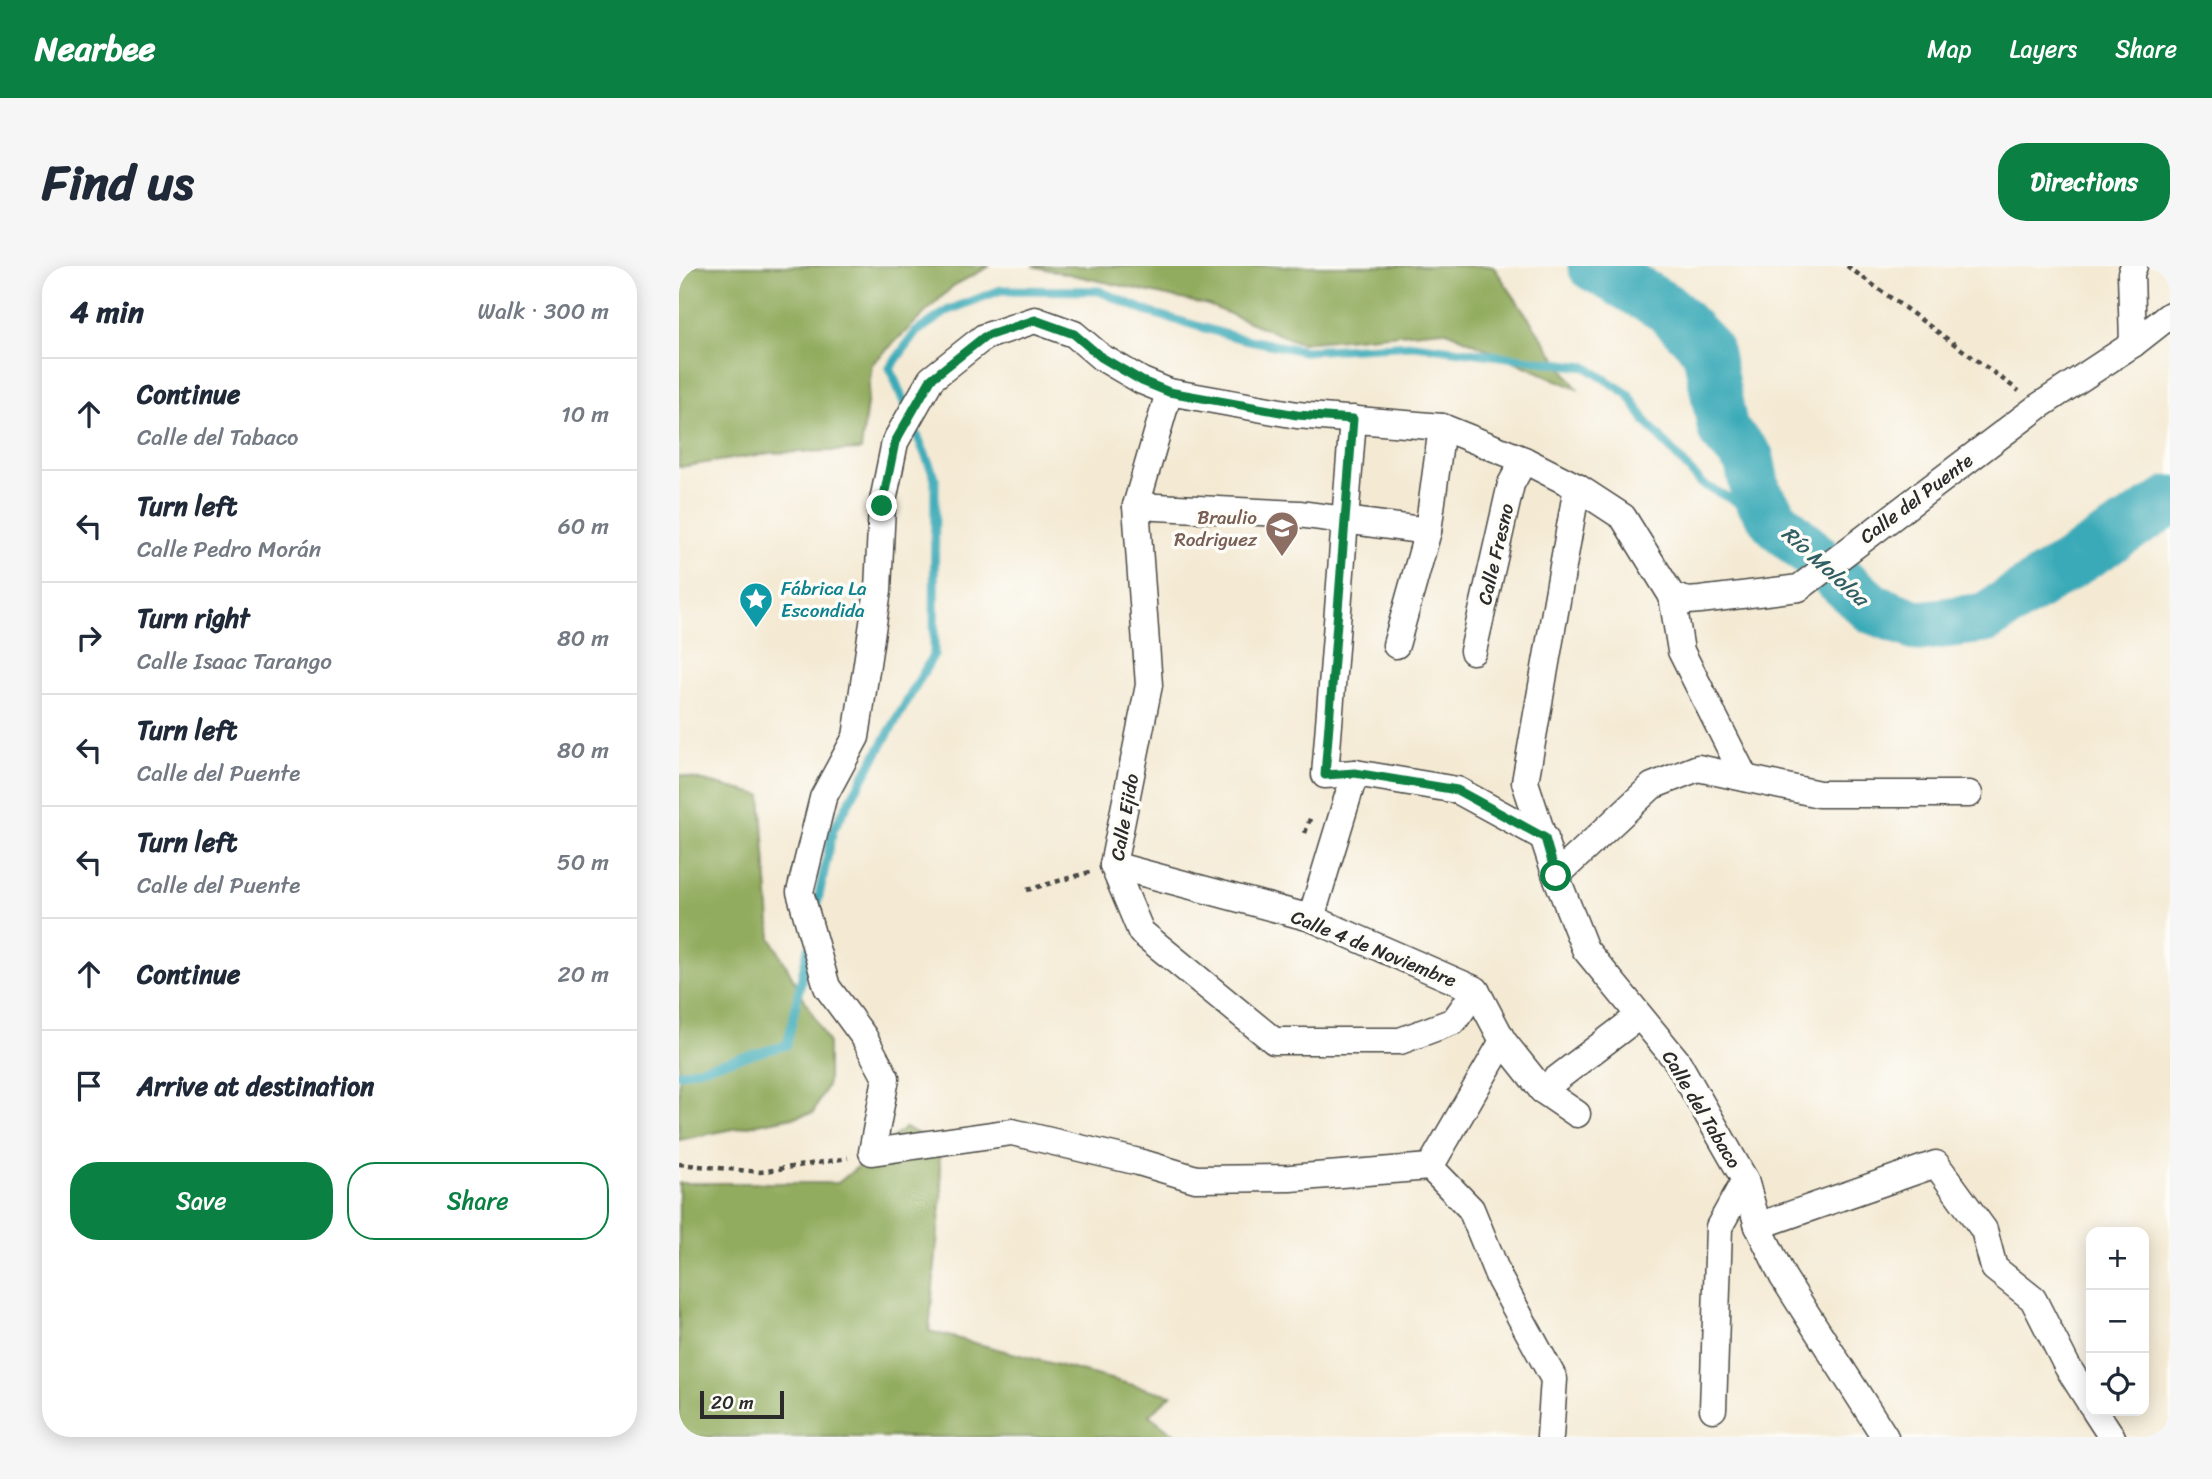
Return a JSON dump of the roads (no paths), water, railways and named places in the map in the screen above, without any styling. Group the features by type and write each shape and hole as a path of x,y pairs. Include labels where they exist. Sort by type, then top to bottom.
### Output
{"street":[{"path":"2133,344 2131,273 2134,266"},
{"name":"Calle del Puente","path":"1672,596 1688,601 1799,588 2039,406 2133,344 2170,315"},
{"path":"1430,1167 1290,1178 1196,1178 1012,1132 872,1152 886,1078 864,1037 827,987 800,891 823,797 856,737 878,590 882,506 895,442 931,379 984,337 1035,320 1074,334 1101,357 1142,381 1169,392 1297,415 1442,427 1524,460 1577,487 1623,517 1672,596 1681,651 1745,778"},
{"name":"Calle Ejido","path":"1169,392 1136,506 1149,685 1113,865 1141,932 1274,1041 1400,1041 1454,1021 1476,990"},
{"path":"1353,419 1325,775 1355,773 1457,790 1545,838"},
{"path":"1396,645 1428,531 1442,427"},
{"name":"Calle Fresno","path":"1473,651 1511,484 1524,460"},
{"name":"Calle del Tabaco","path":"1577,487 1525,782 1556,876 1585,949 1677,1061 1745,1180 1758,1226 1783,1277 1885,1437"},
{"path":"1136,506 1299,514 1428,531"},
{"path":"1556,876 1652,786 1698,768 1819,794 1969,794"},
{"path":"1311,918 1355,773"},
{"name":"Calle 4 de Noviembre","path":"1113,865 1311,918 1476,990 1503,1041 1542,1090 1577,1114"},
{"path":"1542,1090 1639,1016"},
{"path":"1430,1167 1503,1041"},
{"path":"1758,1226 1936,1164 1984,1230 1994,1268 2033,1299 2067,1366 2086,1396"},
{"path":"1430,1167 1471,1209 1500,1280 1554,1378 1551,1437"},
{"path":"1713,1409 1719,1227 1745,1180"},
{"path":"2098,1416 2112,1437"}],"waterway":[{"name":"Río Mololoa","path":"1593,266 1668,309 1707,349 1723,430 1749,459 1756,493 1776,522 1873,609 1919,626 1985,618 2170,501"},
{"path":"907,410 890,368 916,332 949,310 1001,290 1099,291 1148,312 1239,338 1304,351 1414,345 1586,367 1628,394 1646,422 1702,484 1776,522"},
{"path":"815,914 833,830 934,654 935,478 912,423"},
{"path":"679,1074 787,1045 808,949"}],"place":[{"name":"Braulio Rodriguez","path":"1282,558"},
{"name":"Fábrica La Escondida","path":"756,629"}]}
